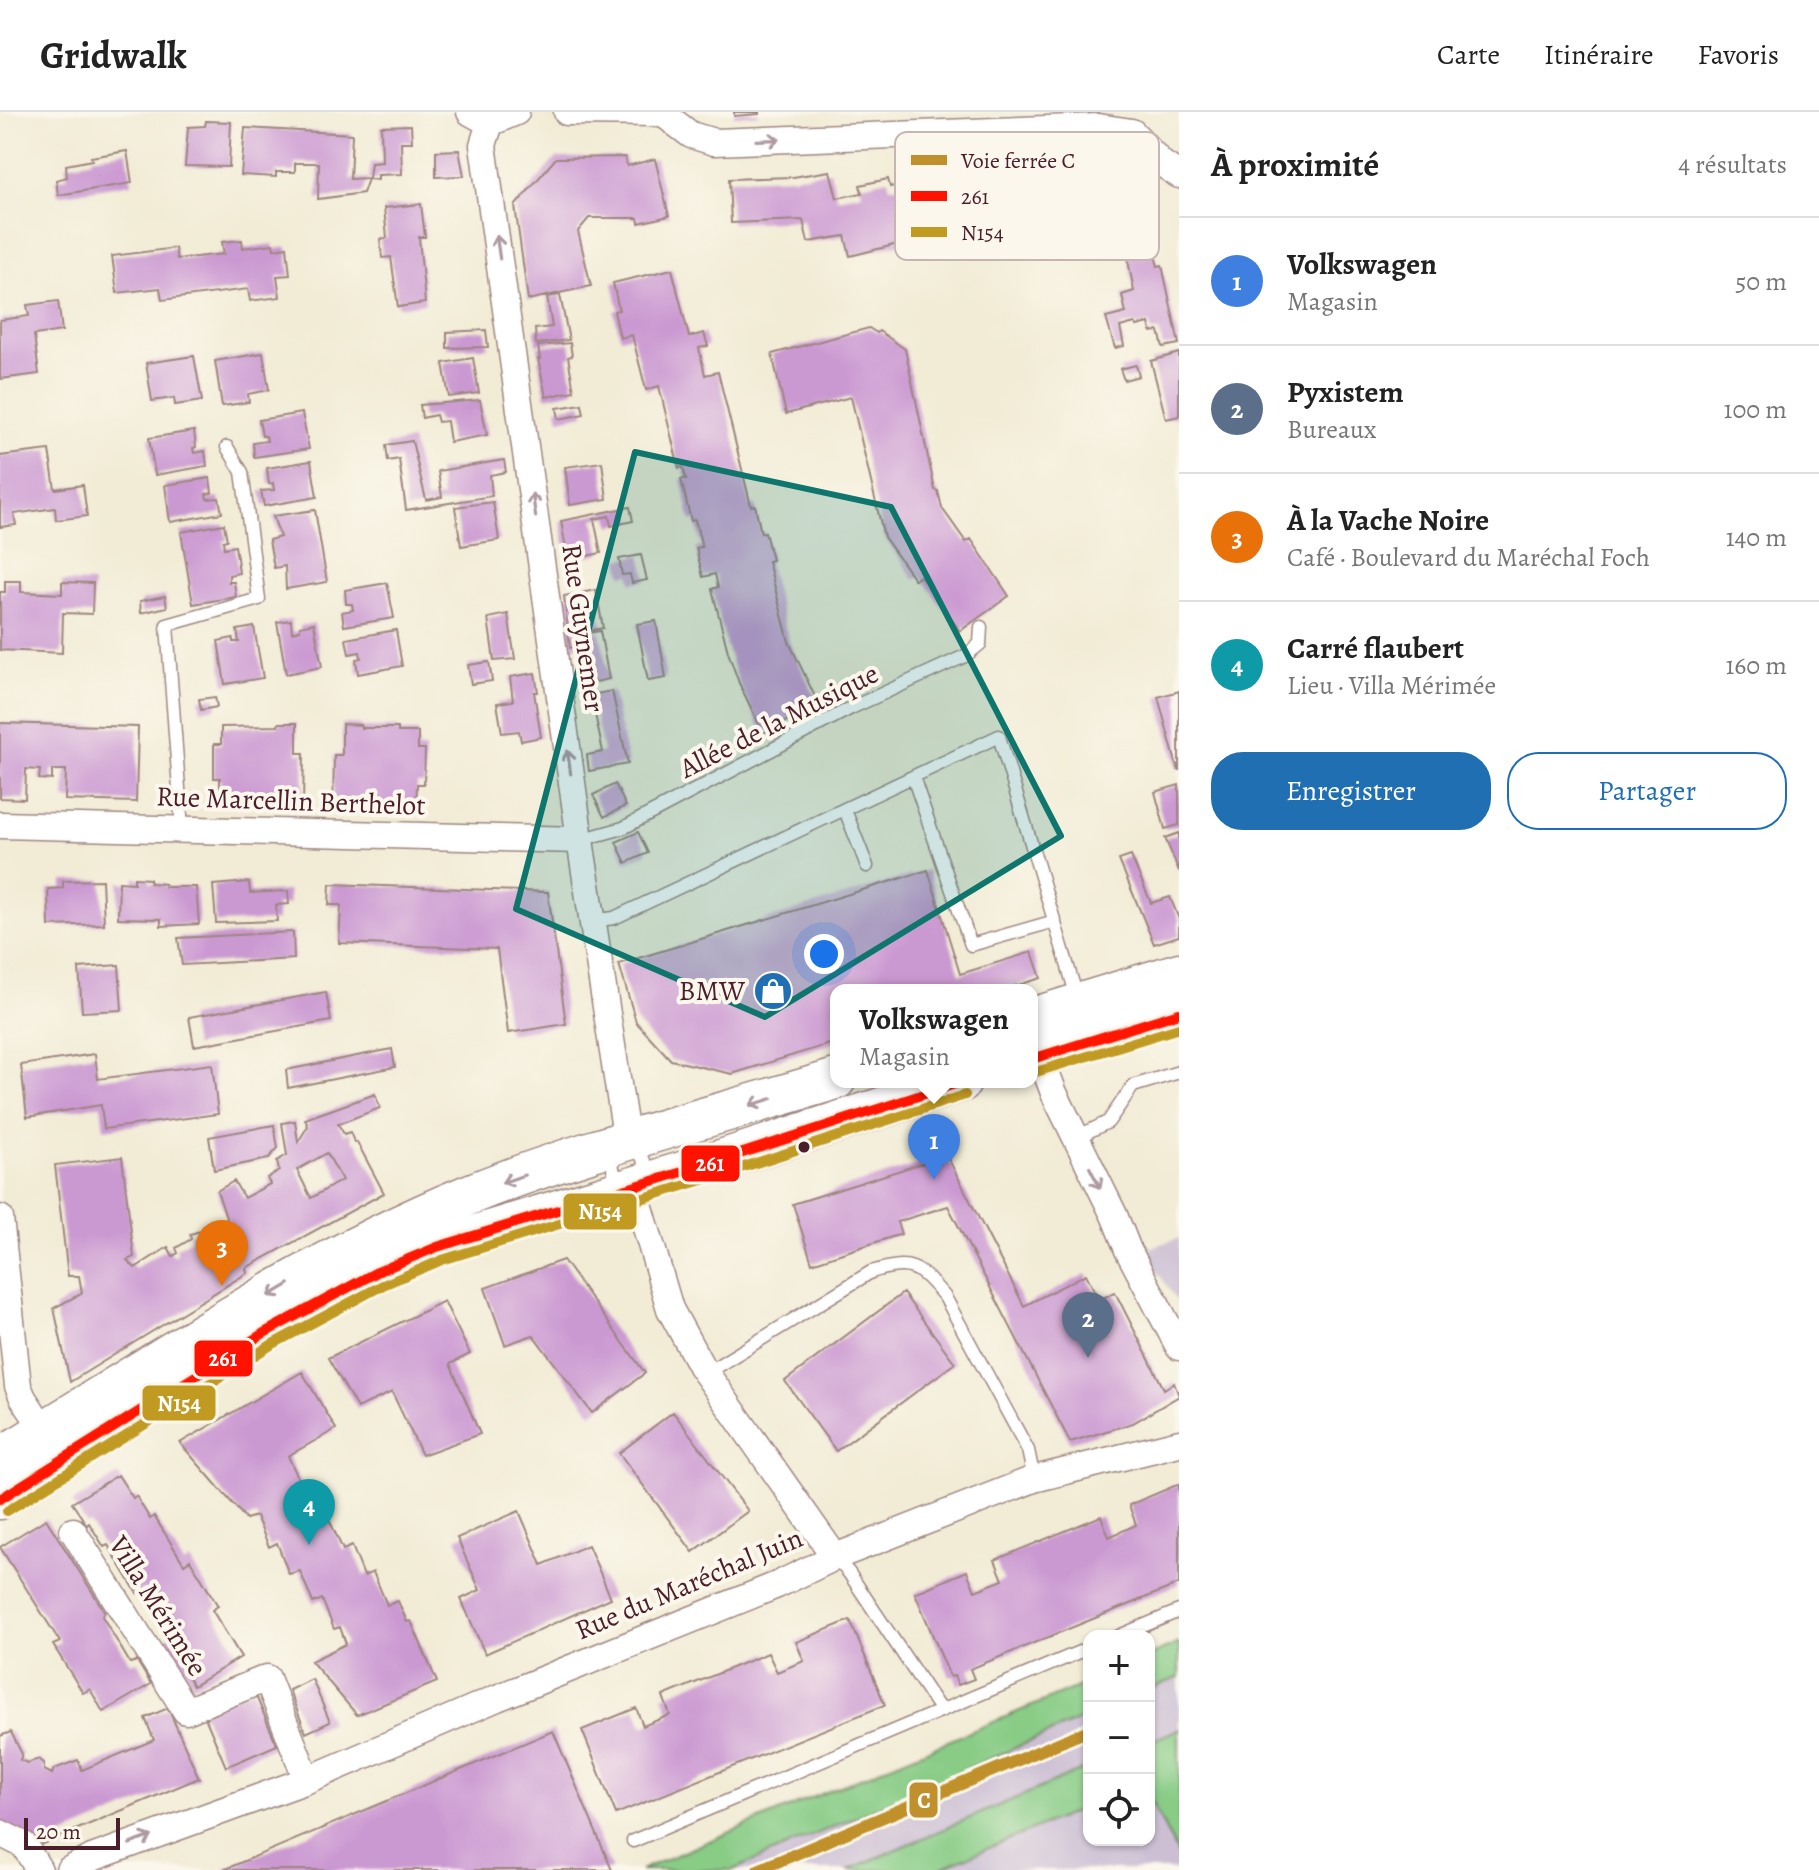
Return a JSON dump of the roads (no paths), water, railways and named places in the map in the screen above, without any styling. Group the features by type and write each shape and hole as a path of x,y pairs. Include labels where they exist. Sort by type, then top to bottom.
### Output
{"main road":[{"path":"1038,1041 1079,1004 1179,973"},
{"path":"1038,1043 1179,1013"},
{"path":"0,1458 282,1288 378,1236 476,1192 627,1142 830,1081"},
{"path":"0,1499 264,1333 377,1272 437,1247 942,1088"}],"street":[{"path":"480,118 516,112"},
{"path":"567,112 662,113 689,123 714,142 895,135"},
{"name":"Rue Guynemer","path":"480,118 580,840 627,1142"},
{"path":"970,132 1098,127 1127,122"},
{"path":"1159,161 1179,175"},
{"name":"Rue Marcellin Berthelot","path":"0,825 580,840"},
{"path":"1038,1051 1128,1250 1179,1347"},
{"name":"Rue du Maréchal Juin","path":"69,1870 92,1858 307,1780 497,1698 777,1585 835,1557 706,1373 670,1309 634,1187"},
{"path":"0,1218 18,1386 45,1431"},
{"path":"835,1557 1034,1479 1179,1443"},
{"name":"Villa Mérimée","path":"73,1531 186,1711 267,1678 307,1780"},
{"path":"0,1833 24,1845 39,1870"}],"lane":[{"path":"182,829 167,625 259,599 242,472 227,447"},
{"name":"Allée de la Musique","path":"580,840 623,828 851,708 965,656 980,644 981,627"},
{"path":"592,921 614,918 999,736 1079,1004"},
{"path":"913,777 971,945 1055,921"},
{"path":"845,810 867,866"},
{"path":"1075,1138 1108,1122 1133,1086 1179,1072"},
{"path":"627,1142 639,1151 647,1167 641,1181 634,1187 621,1181 613,1166 615,1155 627,1142"},
{"path":"706,1373 871,1272 899,1264 915,1268 930,1279 945,1297 1028,1450 1034,1479"},
{"path":"835,1557 849,1573 941,1711"},
{"path":"1133,1630 1179,1611"},
{"path":"633,1841 1083,1651"}],"rail line":[{"name":"C","path":"758,1870 1083,1733"}],"place":[{"name":"BMW","path":"773,991"},
{"name":"Volkswagen","path":"934,1180"},
{"name":"À la Vache Noire","path":"222,1286"},
{"name":"Pyxistem","path":"1088,1358"},
{"name":"Carré flaubert","path":"309,1545"}]}
